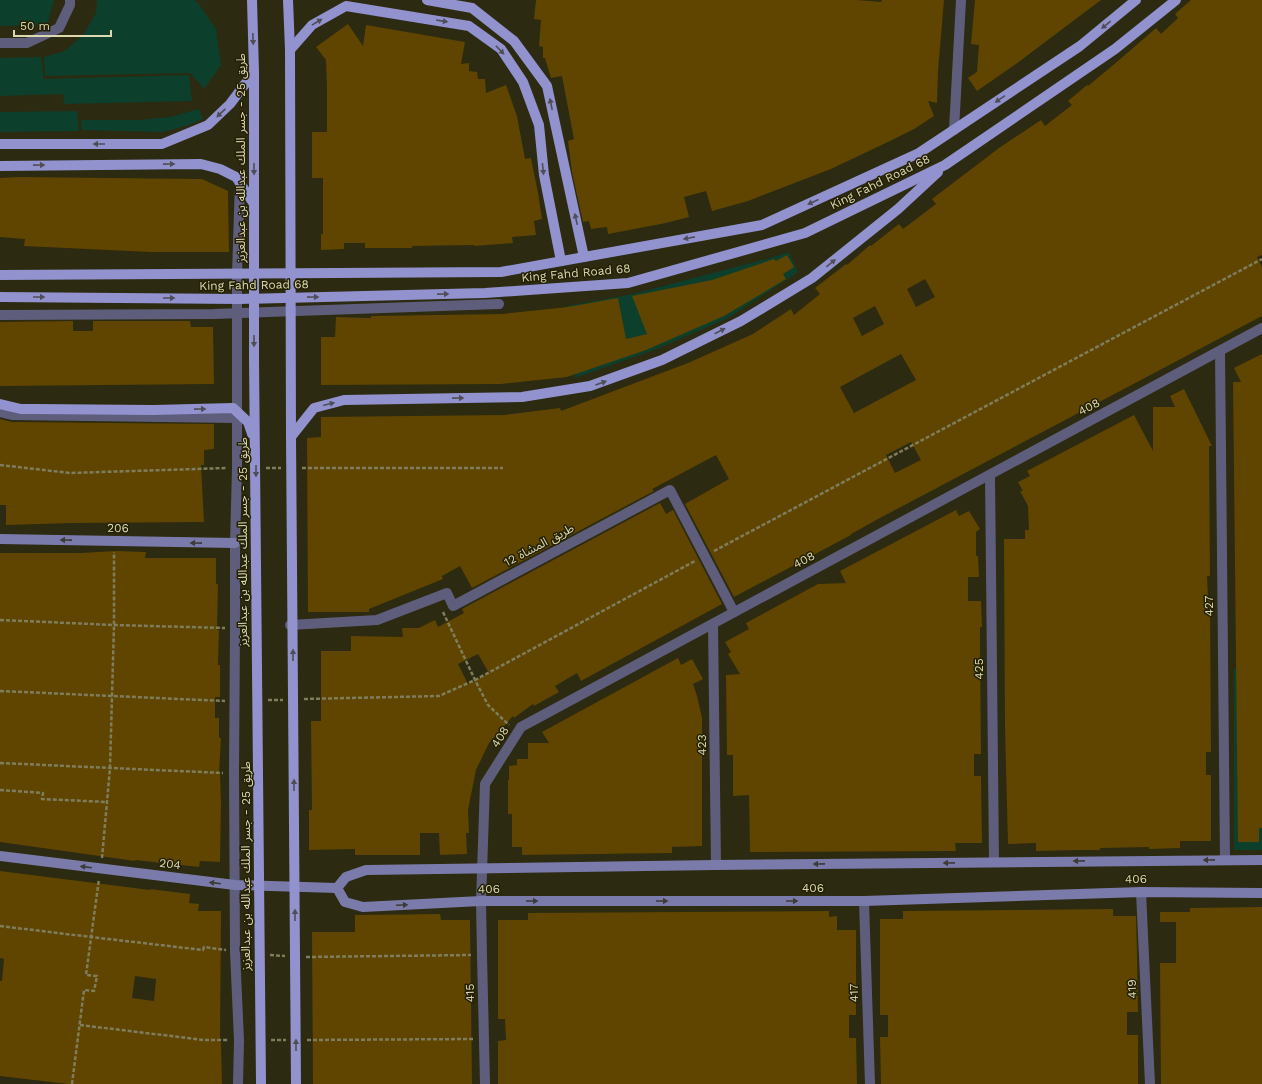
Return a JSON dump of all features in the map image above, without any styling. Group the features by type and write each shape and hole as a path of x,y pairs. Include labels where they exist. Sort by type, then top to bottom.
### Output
{"main road":[{"name":"طريق 25 - جسر الملك عبدالله بن عبدالعزيز","path":"252,0 254,72 254,359 261,1084"},
{"path":"288,0 290,50 291,437 296,1084"},
{"path":"427,0 472,8 514,41 547,86 584,257"},
{"name":"King Fahd Road 68","path":"0,275 502,272 762,225 920,153 1080,46 1136,0"},
{"name":"King Fahd Road 68","path":"0,297 237,299 485,293 628,283 805,233 945,165 1115,49 1176,0"},
{"path":"290,50 312,25 346,6 469,26 501,49 524,82 538,126 544,175 561,262"},
{"path":"0,144 162,144 208,125 230,104 254,72"},
{"path":"0,166 201,164 220,169 236,177 254,204"},
{"path":"291,437 314,408 344,400 522,398 590,386 662,360 748,317 812,278 898,209 945,165"},
{"path":"0,404 21,409 154,410 233,408 248,422 255,442"}],"street":[{"path":"0,43 27,43 59,28 70,5 70,0"},
{"path":"954,130 960,0"},
{"path":"238,1084 239,1040 235,952 234,773 237,274 240,182"},
{"path":"0,315 214,314 498,304"},
{"name":"408","path":"481,901 485,784 521,727 1262,328"},
{"name":"427","path":"1220,351 1225,860"},
{"path":"0,412 12,415 236,418"},
{"name":"425","path":"990,475 994,862"},
{"name":"طريق المشاة 12","path":"453,606 670,490 734,612"},
{"name":"206","path":"0,539 235,543"},
{"path":"290,625 377,620 447,593 453,606"},
{"name":"423","path":"714,624 716,865"},
{"name":"204","path":"0,856 235,885 338,888"},
{"name":"406","path":"1262,860 366,870 346,878 338,888 345,902 363,907 481,901 864,901 1141,892 1262,893"},
{"name":"419","path":"1141,892 1150,1084"},
{"name":"415","path":"481,901 486,1084"},
{"name":"417","path":"864,901 870,1084"}],"path":[{"path":"301,699 439,696 475,680 1262,259"},
{"path":"72,1084 84,990 94,991 97,976 86,975 101,869 110,768 114,625 114,541"},
{"path":"453,606 442,612 475,680 488,704 518,732"},
{"path":"0,620 236,628"},
{"path":"0,691 235,701"},
{"path":"264,700 286,700"},
{"path":"0,763 234,773"},
{"path":"0,790 42,793 42,799 107,802"},
{"path":"80,1025 204,1040 239,1040"},
{"path":"303,1040 484,1039"},
{"path":"271,1040 287,1040"}],"green space":[{"path":"0,0 54,0 47,25 0,26"},
{"path":"97,0 194,0 198,3 216,29 221,65 204,89 190,73 45,76 44,57 65,51 83,35 96,13"},
{"path":"41,57 44,79 189,75 192,101 64,104 63,94 0,96 0,58"},
{"path":"199,109 203,119 189,125 163,132 82,130 81,120 139,120 170,117"},
{"path":"77,111 79,131 0,132 0,112"},
{"path":"789,252 798,272 728,318 654,350 575,378 567,306 633,294"},
{"path":"1262,667 1262,850 1234,850 1234,668"}],"building":[{"path":"536,0 857,0 881,2 882,0 944,0 937,103 928,101 934,116 914,129 831,169 748,201 712,211 706,191 684,197 689,217 608,234 607,227 591,229 589,221 583,222 572,172 568,141 574,139 562,76 551,78 545,58 543,58 543,47 539,46 541,20 534,19"},
{"path":"975,0 1101,0 1016,64 977,91 968,78 977,72 979,45 971,44"},
{"path":"1191,0 1262,0 1262,255 1257,257 1262,267 1262,316 734,597 685,504 729,479 716,455 652,489 654,491 472,588 460,566 442,576 443,579 369,609 369,612 308,612 307,438 321,437 321,417 504,415 560,408 561,411 688,363 753,334 791,309 794,315 820,294 815,288 899,224 903,229 936,204 932,199 999,148 1041,120 1045,126 1072,105 1068,101 1087,85 1088,86 1156,28 1161,34 1178,18 1175,14","holes":["925,279 935,297 916,307 907,289","875,306 884,324 862,336 853,318","901,354 916,380 854,413 840,387","911,442 921,460 895,473 886,455"]},
{"path":"348,24 363,46 366,25 465,42 461,64 469,63 469,71 477,72 478,79 485,79 486,93 506,85 517,116 525,159 531,158 538,193 542,219 534,221 536,235 512,237 513,243 474,246 365,248 365,243 344,243 344,249 321,250 321,234 323,234 323,178 312,178 312,132 327,132 327,88 326,60 316,47"},
{"path":"0,178 202,179 228,191 229,252 151,252 24,246 25,239 0,237"},
{"path":"787,255 794,267 783,274 786,279 724,316 646,350 567,377 501,384 321,385 321,337 335,337 336,317 371,318 371,316 502,314 568,307 618,298 626,339 647,334 632,296 712,280 774,259 776,261"},
{"path":"73,321 73,331 93,331 93,321 190,321 191,327 213,327 214,384 0,386 0,322"},
{"path":"1262,354 1262,828 1259,828 1259,842 1238,842 1233,382 1241,382 1234,368"},
{"path":"1184,389 1212,446 1209,446 1210,576 1207,576 1208,598 1210,598 1211,752 1206,752 1206,775 1211,775 1211,841 1180,841 1180,848 1100,848 1100,850 1036,851 1036,843 1008,844 1005,728 1004,539 1025,539 1025,530 1029,530 1028,506 1020,491 1023,491 1018,482 1030,476 1027,471 1134,415 1153,451 1153,407 1175,407 1170,396"},
{"path":"0,419 12,422 214,424 214,449 204,450 204,465 201,465 204,522 6,525 6,505 0,505"},
{"path":"660,503 666,514 673,510 722,604 581,681 577,673 555,686 559,692 534,706 533,704 514,718 513,716 489,743 476,770 468,810 469,833 466,833 467,854 440,855 439,833 420,833 420,855 355,855 355,849 309,850 309,810 312,810 311,721 321,721 321,651 351,651 351,636 403,637 402,628 419,628 435,620 438,627 464,613 462,609","holes":["478,654 489,673 468,684 458,664"]},
{"path":"956,510 959,516 969,511 980,529 976,532 976,556 978,556 979,577 968,577 968,601 981,601 981,754 974,754 974,776 981,776 982,843 955,843 956,851 750,852 749,795 733,796 733,755 727,755 726,675 740,674 728,654 731,652 725,642 749,629 746,623 818,584 846,583 840,571"},
{"path":"116,551 146,552 145,558 216,558 216,584 218,584 217,630 219,630 218,665 220,665 220,697 215,697 215,718 219,718 219,738 221,738 219,773 221,804 220,862 200,861 199,867 135,861 0,842 0,553 81,553"},
{"path":"678,658 681,665 692,659 703,679 693,684 702,718 702,846 672,847 672,853 522,855 522,847 512,847 512,814 508,814 509,766 517,765 517,759 528,759 528,743 549,743 542,732"},
{"path":"0,871 190,894 189,903 199,904 198,911 221,911 220,1042 222,1084 68,1084 0,1076 0,981 2,981 4,959 0,958","holes":["135,976 156,979 154,1001 132,998"]},
{"path":"1262,907 1262,1084 1161,1084 1160,963 1176,963 1176,922 1160,922 1160,912 1190,912 1190,908"},
{"path":"1113,909 1113,916 1136,916 1138,1012 1127,1012 1127,1035 1138,1035 1138,1084 881,1084 880,1037 888,1037 888,1015 880,1015 880,919 903,919 903,911"},
{"path":"829,911 829,917 837,916 837,930 856,930 856,1015 849,1015 849,1038 856,1038 857,1084 498,1084 498,1041 506,1040 505,1019 498,1019 498,920 528,920 528,913"},
{"path":"440,914 441,920 470,920 472,1084 313,1084 312,932 355,932 355,915"}]}
